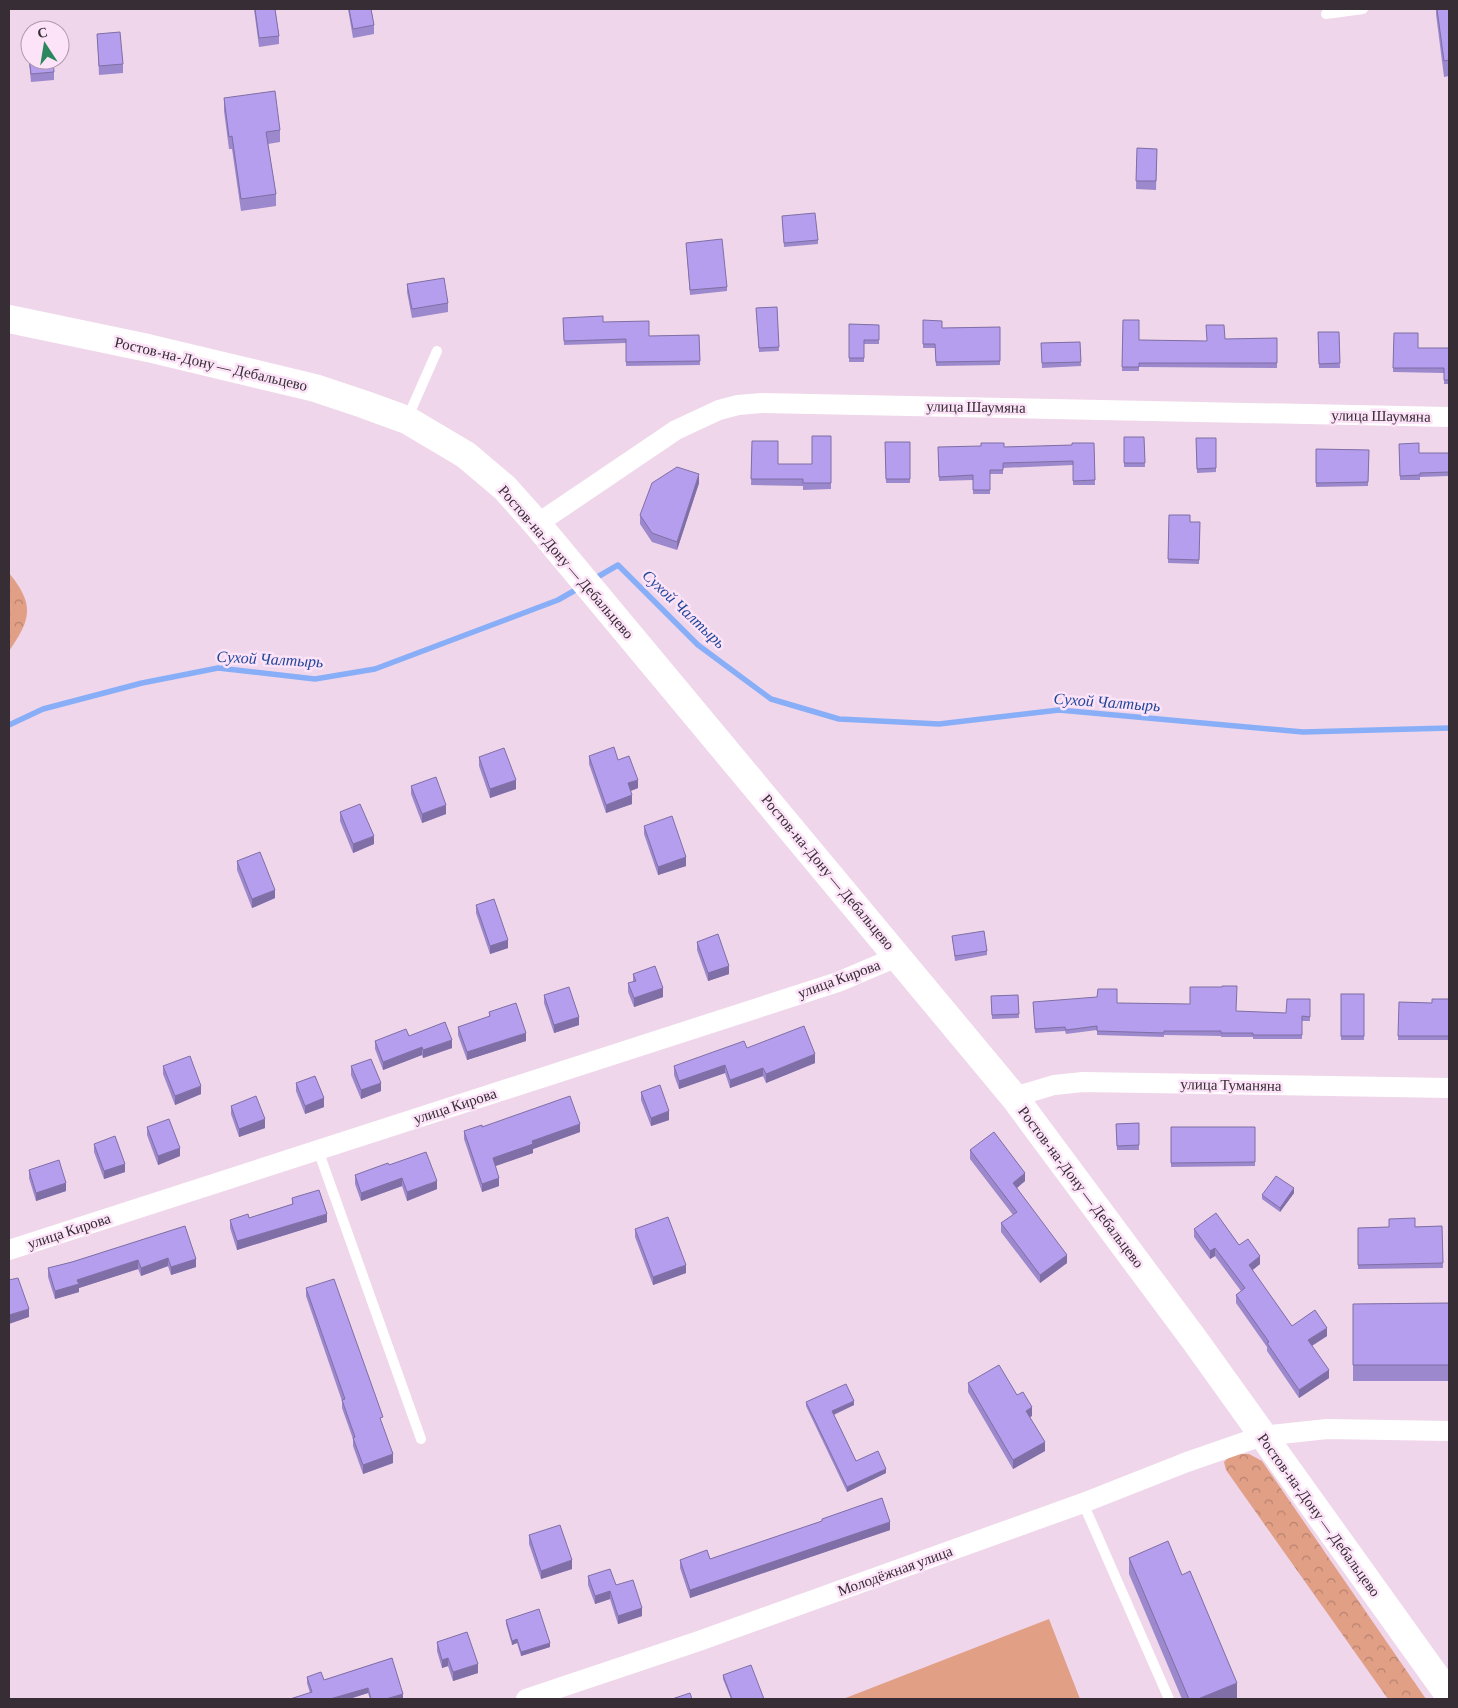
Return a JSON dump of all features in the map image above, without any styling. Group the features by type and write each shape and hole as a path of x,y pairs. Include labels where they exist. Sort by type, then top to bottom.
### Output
{"street":[{"name":"Ростов-на-Дону — Дебальцево","path":"9,319 148,348 315,388 364,404 406,420 466,456 505,488 899,956 1014,1097 1196,1342 1449,1695"},
{"name":"улица Шаумяна","path":"537,524 676,430 719,410 738,405 772,403 1449,417"},
{"name":"улица Кирова","path":"9,1250 829,985 899,956"},
{"name":"улица Туманяна","path":"1014,1097 1054,1085 1083,1082 1449,1088"},
{"name":"Молодёжная улица","path":"526,1699 715,1635 1083,1503 1187,1462 1262,1436 1327,1430 1449,1431"}],"lane":[{"path":"1326,14 1363,9"},
{"path":"406,420 437,351"},
{"path":"318,1150 421,1439"},
{"path":"1083,1503 1169,1699"}],"green space":[{"path":"9,573 23,594 27,612 22,630 9,651"},
{"path":"1232,1454 1249,1454 1262,1461 1426,1699 1388,1699 1226,1470 1224,1462"},
{"path":"1049,1619 1080,1699 843,1699"}],"building":[{"path":"255,9 275,9 279,36 259,38"},
{"path":"349,9 371,9 374,25 353,29"},
{"path":"1437,9 1449,9 1449,60 1444,61"},
{"path":"120,32 123,64 99,66 97,34"},
{"path":"31,70 54,70 54,72 31,74"},
{"path":"275,91 280,130 266,132 276,194 241,199 232,136 229,137 224,98"},
{"path":"1137,148 1157,149 1156,181 1136,181"},
{"path":"815,213 818,240 784,243 782,216"},
{"path":"722,239 727,287 690,290 686,243"},
{"path":"444,278 448,303 412,309 407,284"},
{"path":"777,307 779,347 759,348 756,308"},
{"path":"603,316 603,322 649,321 649,336 699,335 700,361 626,362 626,339 564,341 563,318"},
{"path":"923,320 942,321 942,328 1000,327 1000,361 936,362 935,344 923,344"},
{"path":"1123,320 1139,320 1139,340 1207,341 1206,325 1224,325 1225,339 1277,338 1277,363 1139,363 1139,367 1122,367"},
{"path":"849,324 879,325 879,340 864,340 864,358 849,358"},
{"path":"1318,332 1339,332 1340,363 1319,364"},
{"path":"1394,333 1418,333 1418,348 1449,348 1449,380 1444,380 1444,368 1393,368"},
{"path":"1080,342 1081,362 1042,363 1041,343"},
{"path":"812,436 831,436 831,483 803,483 803,479 751,479 752,441 778,441 778,464 812,464"},
{"path":"1124,437 1144,437 1145,463 1124,463"},
{"path":"1196,438 1216,438 1216,468 1197,469"},
{"path":"885,442 910,442 910,479 886,479"},
{"path":"981,443 1004,443 1004,447 1094,443 1095,480 1073,481 1073,461 1003,463 1003,470 990,470 990,490 973,490 973,475 939,477 938,447 981,446"},
{"path":"1419,443 1419,453 1449,453 1449,472 1400,476 1399,444"},
{"path":"1316,449 1369,450 1368,482 1316,483"},
{"path":"677,467 699,474 677,542 652,533 640,515 652,483"},
{"path":"1169,515 1190,515 1190,522 1200,522 1199,560 1168,559"},
{"path":"614,747 618,760 629,756 638,780 628,783 632,795 606,805 589,756"},
{"path":"504,748 516,780 490,789 479,757"},
{"path":"436,777 446,805 422,814 411,786"},
{"path":"360,804 374,836 353,844 340,812"},
{"path":"672,816 686,857 658,867 644,826"},
{"path":"260,852 275,890 252,899 237,861"},
{"path":"494,899 508,940 490,946 476,905"},
{"path":"984,931 987,951 955,956 952,936"},
{"path":"718,934 729,966 708,973 697,942"},
{"path":"655,966 663,988 634,998 628,983 636,981 633,974"},
{"path":"1237,986 1236,1011 1286,1013 1287,999 1310,999 1310,1017 1302,1016 1302,1035 1253,1035 1253,1033 1221,1033 1221,1031 1164,1031 1164,1033 1097,1031 1097,1026 1066,1030 1065,1027 1035,1029 1033,1002 1097,997 1098,989 1117,989 1117,1003 1190,1004 1190,987"},
{"path":"569,987 579,1017 554,1025 544,995"},
{"path":"1341,994 1364,994 1364,1036 1341,1036"},
{"path":"1018,995 1019,1014 992,1015 991,996"},
{"path":"1432,999 1449,999 1449,1036 1398,1036 1399,1002 1432,1003"},
{"path":"516,1003 526,1033 467,1052 458,1027 490,1016 489,1012"},
{"path":"445,1022 452,1040 423,1050 422,1047 383,1062 375,1041 406,1029 409,1036"},
{"path":"804,1026 815,1054 766,1074 763,1068 730,1080 725,1065 679,1081 674,1066 744,1041 747,1048"},
{"path":"190,1056 201,1086 175,1096 163,1066"},
{"path":"371,1059 381,1083 361,1090 351,1066"},
{"path":"315,1076 324,1098 305,1106 296,1083"},
{"path":"660,1085 669,1111 651,1118 641,1092"},
{"path":"256,1096 265,1119 239,1129 231,1106"},
{"path":"570,1096 580,1124 532,1141 533,1144 493,1158 499,1178 482,1184 464,1131 482,1125 482,1127"},
{"path":"169,1119 180,1148 158,1156 147,1127"},
{"path":"1139,1123 1139,1145 1117,1146 1116,1124"},
{"path":"1171,1127 1255,1127 1255,1162 1171,1163"},
{"path":"994,1132 1025,1173 1013,1183 1067,1255 1040,1275 1001,1223 1017,1212 970,1150"},
{"path":"115,1136 125,1164 104,1171 94,1144"},
{"path":"426,1152 437,1181 407,1192 402,1178 361,1193 355,1175"},
{"path":"59,1160 66,1183 36,1193 29,1170"},
{"path":"1276,1176 1294,1188 1280,1208 1262,1195"},
{"path":"319,1190 327,1214 237,1241 230,1220 248,1214 249,1218 293,1204 292,1198"},
{"path":"1216,1213 1239,1245 1248,1239 1260,1256 1249,1265 1292,1326 1315,1310 1327,1328 1308,1340 1329,1370 1299,1390 1267,1343 1269,1342 1236,1295 1245,1288 1215,1248 1210,1251 1194,1229"},
{"path":"668,1217 686,1265 653,1277 635,1229"},
{"path":"1415,1218 1415,1227 1442,1226 1443,1263 1358,1265 1358,1228 1389,1227 1389,1219"},
{"path":"185,1226 196,1259 171,1267 168,1258 141,1268 138,1260 77,1280 79,1284 55,1291 48,1268"},
{"path":"18,1278 29,1309 9,1315 9,1280"},
{"path":"334,1279 383,1417 380,1418 393,1454 363,1465 342,1400 345,1399 306,1288"},
{"path":"1449,1303 1449,1365 1353,1365 1353,1304"},
{"path":"999,1365 1017,1395 1023,1392 1032,1407 1026,1411 1045,1442 1013,1460 968,1383"},
{"path":"846,1384 854,1401 832,1411 856,1461 878,1451 886,1469 847,1487 806,1402"},
{"path":"882,1498 890,1522 690,1590 680,1560 707,1550 710,1559 822,1521 822,1519"},
{"path":"560,1525 572,1560 541,1571 529,1535"},
{"path":"1168,1541 1182,1575 1190,1571 1237,1683 1198,1699 1189,1699 1129,1558"},
{"path":"610,1569 616,1585 633,1580 642,1608 618,1616 610,1591 595,1596 588,1576"},
{"path":"539,1609 550,1643 521,1652 517,1639 512,1641 506,1620"},
{"path":"467,1632 478,1664 453,1672 448,1658 442,1660 437,1642"},
{"path":"392,1658 403,1694 386,1699 371,1699 368,1688 330,1699 290,1699 312,1692 307,1677 321,1672 324,1680"},
{"path":"751,1665 764,1699 732,1699 723,1675"},
{"path":"690,1693 692,1699 672,1699"}],"waterway":[{"name":"Сухой Чалтырь","path":"594,579 618,565 698,645 771,699 839,719 939,724 1059,710 1303,732 1449,728"},
{"name":"Сухой Чалтырь","path":"9,725 43,709 142,683 218,668 315,679 375,669 558,600 579,588"}]}
